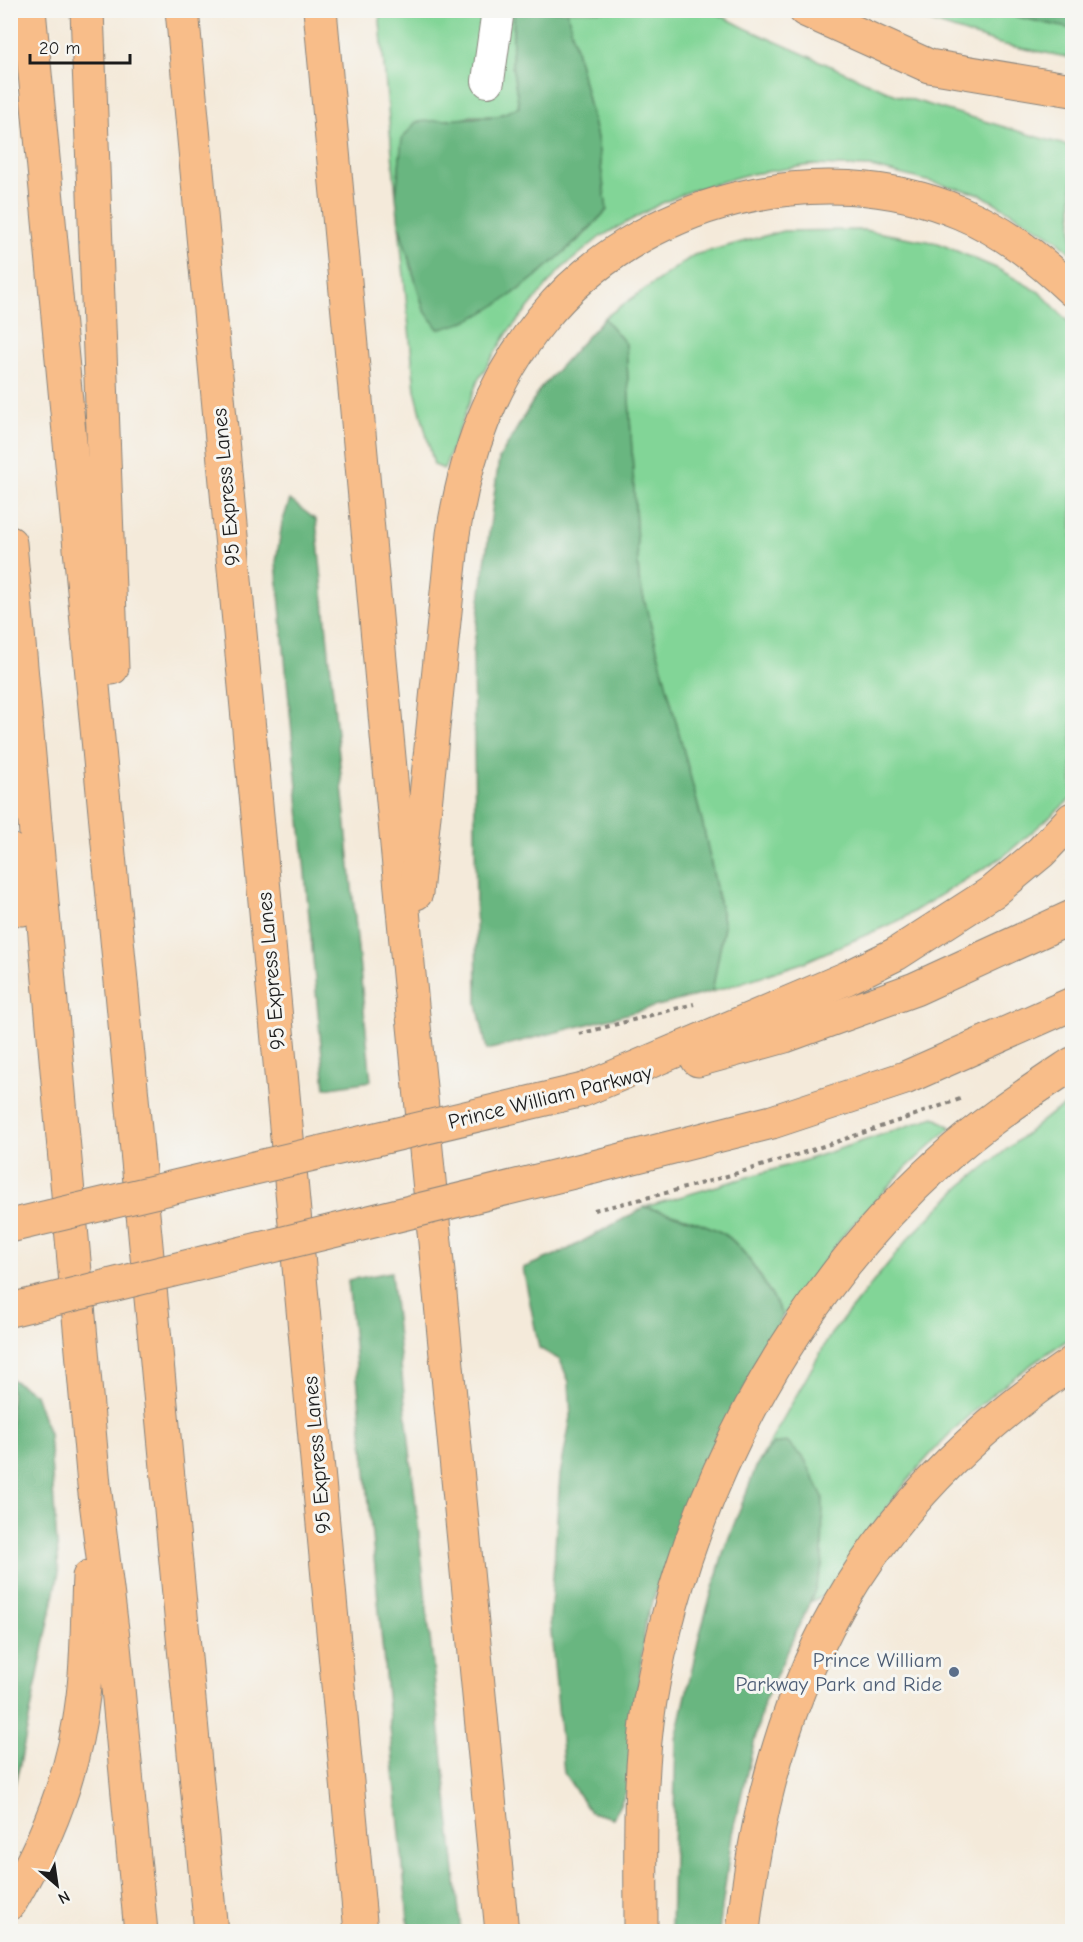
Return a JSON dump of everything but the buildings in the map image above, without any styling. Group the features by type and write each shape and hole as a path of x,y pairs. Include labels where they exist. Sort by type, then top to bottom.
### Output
{"highway":[{"path":"29,10 211,1932"},
{"path":"87,10 125,1019"},
{"name":"95 Express Lanes","path":"182,10 361,1932"},
{"path":"320,10 408,964 502,1932"},
{"path":"805,10 930,66 1072,92"},
{"path":"408,964 453,534 462,478 480,424 505,373 541,319 577,281 618,249 663,223 723,201 795,189 847,188 899,194 960,212 997,231 1044,263 1072,290"},
{"path":"10,543 94,1485 114,1646 141,1932"},
{"path":"583,1090 847,978 896,954 994,891 1041,852 1072,819"},
{"path":"10,850 59,1102"},
{"name":"Prince William Parkway","path":"10,1226 583,1090 785,1036 915,989 1072,917"},
{"path":"10,1310 772,1122 904,1078 1072,1004"},
{"path":"641,1932 641,1798 650,1702 670,1609 702,1517 734,1440 773,1367 818,1297 881,1220 940,1161 991,1118 1072,1064"},
{"path":"743,1932 749,1874 766,1789 794,1701 822,1635 858,1573 900,1515 948,1461 1018,1400 1072,1363"},
{"path":"10,1903 32,1866 53,1820 72,1759 83,1696 94,1485"}],"lane":[{"path":"489,81 498,10"}],"green space":[{"path":"379,11 514,11 512,65 519,107 498,116 471,116 402,140 396,196"},
{"path":"514,11 567,11 597,138 607,210 551,263 506,299 459,324 438,329 424,310 399,225 396,196 402,139 416,122 498,116 519,107 512,65"},
{"path":"567,11 712,11 896,95 1072,147 1072,254 1056,239 980,194 871,167 811,165 745,175 690,191 658,205 600,237 559,271 508,332 478,380 444,469 434,465 415,390 399,225 424,310 511,295 581,238 607,210 597,138"},
{"path":"897,11 1005,11 1014,16 1072,29 1072,58 1000,44"},
{"path":"1005,11 1072,11 1072,29 1014,16"},
{"path":"864,230 938,243 996,268 1041,293 1072,326 1072,798 1004,856 900,920 802,963 712,992 724,926 703,825 639,580 626,344 604,318 694,255 783,231"},
{"path":"604,318 626,344 639,580 703,825 724,926 712,992 487,1050 477,1004 473,652 499,459 540,389"},
{"path":"290,500 316,520 371,1081 325,1088 276,562 282,523"},
{"path":"1072,1102 1072,1337 1033,1363 996,1392 945,1439 888,1506 825,1595 810,1602 822,1566 773,1444 756,1467 831,1334 908,1239 961,1186 1052,1113"},
{"path":"934,1117 951,1127 904,1170 846,1232 783,1316 757,1272 733,1241 706,1225 645,1207 806,1160"},
{"path":"645,1207 706,1225 733,1241 757,1272 783,1316 695,1482 646,1620 627,1790 613,1818 590,1812 564,1773 550,1621 560,1475 571,1417 569,1382 560,1360 539,1348 523,1268 565,1251"},
{"path":"391,1272 461,1931 409,1931 348,1280"},
{"path":"11,1379 35,1394 49,1434 59,1572 20,1764 11,1797"},
{"path":"787,1442 805,1460 823,1497 822,1566 814,1593 764,1702 732,1834 719,1931 671,1931 676,1739 700,1633 723,1553 756,1467 773,1444"}],"place":[{"name":"Prince William Parkway Park and Ride","path":"954,1672"}]}
